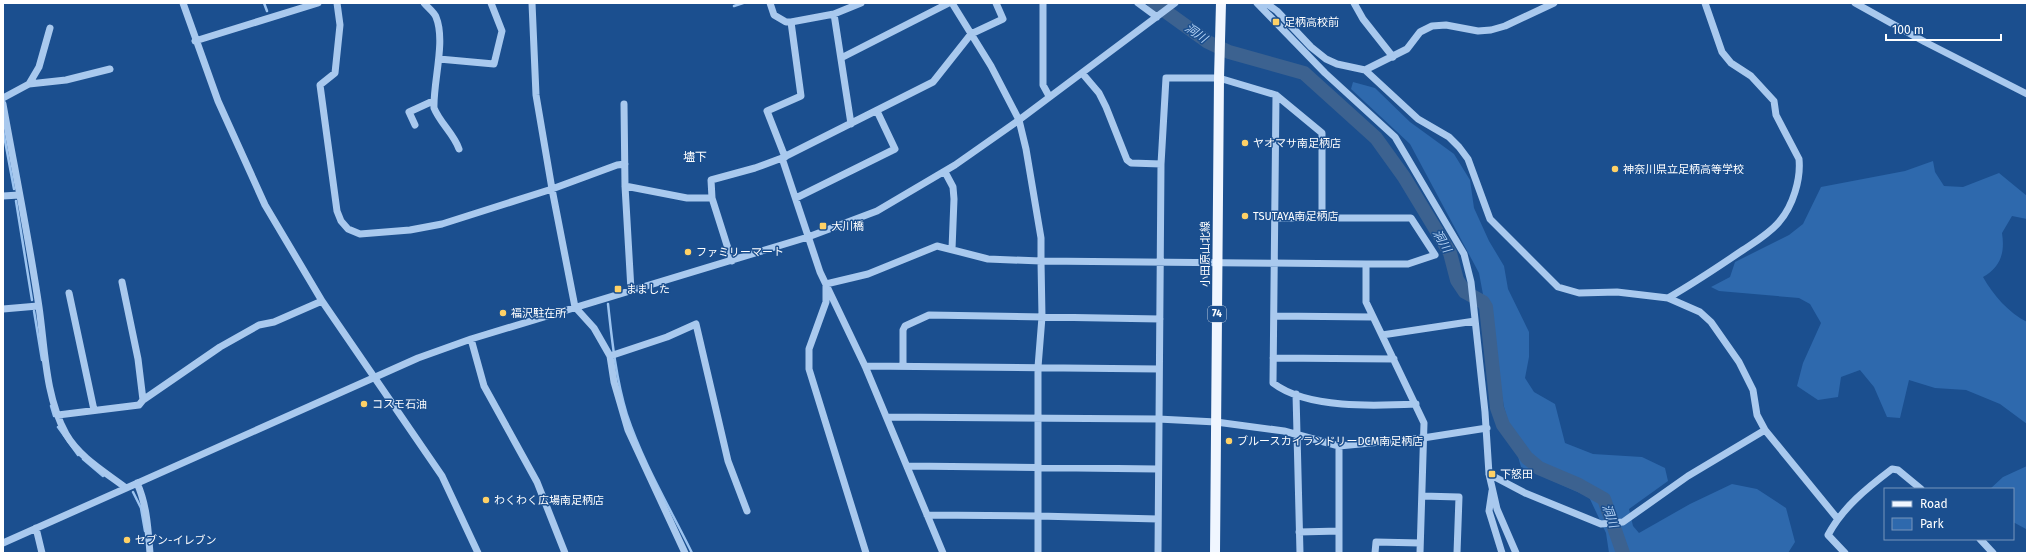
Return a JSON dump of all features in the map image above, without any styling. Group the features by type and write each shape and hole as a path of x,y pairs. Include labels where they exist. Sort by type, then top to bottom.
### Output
{"main road":[{"name":"小田原山北線","path":"1215,553 1221,3"}],"street":[{"path":"183,3 195,42 218,101 265,205 322,301 442,476 478,553"},
{"path":"195,42 318,3"},
{"path":"337,3 340,25 335,73 320,86 334,201 341,221 348,229 360,234 376,234 442,224 552,189 617,165 626,164"},
{"path":"424,3 436,17 438,29 439,59 433,101 437,115 458,144 459,149"},
{"path":"439,59 494,64 502,31 491,3"},
{"path":"532,3 536,96 575,307 594,328 613,354 614,382 628,430 685,553"},
{"path":"770,3 774,15 786,22 834,14 861,3"},
{"path":"841,58 951,3 991,66 1019,120 1026,149 1040,231 1042,317 1038,368 1038,553"},
{"path":"732,261 712,198 711,180 755,168 783,157 933,82 971,34 1003,20 996,3"},
{"path":"1043,3 1043,86 1049,96"},
{"path":"1138,3 1157,17"},
{"path":"1257,3 1296,45 1395,137 1464,254 1471,282 1487,428 1489,474 1497,509 1516,553"},
{"path":"1266,3 1278,11 1311,47 1326,59 1343,66 1365,70 1418,119 1449,137 1468,159 1485,209 1490,218 1558,287 1580,293 1617,292 1668,298 1678,301 1700,312 1712,322 1739,362 1753,390 1757,415 1765,430 1837,518"},
{"path":"1354,3 1362,20 1393,57"},
{"path":"1365,70 1408,49 1420,32 1432,26 1446,25 1478,31 1491,30 1505,26 1554,3"},
{"path":"1668,298 1700,279 1762,237 1780,222 1794,195 1800,167 1800,159 1776,115 1774,101 1751,76 1731,63 1722,52 1705,3"},
{"path":"1855,3 1968,65 2027,94"},
{"path":"3,543 418,358 471,339 808,237 876,211 945,172 1019,120 1173,4"},
{"path":"834,14 850,124"},
{"path":"791,22 801,96 767,111 808,237 826,284 864,366 943,553"},
{"path":"29,84 39,67 50,28"},
{"path":"3,98 29,84 66,80 110,69"},
{"path":"1082,73 1099,94 1106,107 1127,160 1131,163 1161,164"},
{"path":"1158,553 1157,469 1161,164 1166,78 1219,77 1276,95 1322,133 1322,218"},
{"path":"1276,95 1273,383 1280,388 1324,403 1416,404"},
{"path":"415,124 409,112 433,101"},
{"path":"3,104 38,306 51,394 66,434 78,449 126,488"},
{"path":"624,104 626,164 625,186 631,290"},
{"path":"796,198 895,149 877,111"},
{"path":"945,172 953,188 952,249"},
{"path":"625,186 686,198 712,198"},
{"path":"3,196 19,195"},
{"path":"826,284 868,274 937,246 988,259 1041,261 1408,264 1435,255 1411,218 1275,218"},
{"path":"1366,264 1366,302 1424,423 1420,553"},
{"path":"122,282 138,359 143,400"},
{"path":"826,284 826,302 809,349 809,370 866,553"},
{"path":"69,293 94,410"},
{"path":"58,415 139,405 143,400 220,347 259,325 274,322 322,301"},
{"path":"3,309 38,306"},
{"path":"903,366 903,330 905,326 929,315 1160,319"},
{"path":"1274,316 1373,317"},
{"path":"1382,335 1475,321"},
{"path":"613,354 667,337 696,324 728,461 748,511"},
{"path":"471,339 484,386 537,482 565,553"},
{"path":"1273,358 1394,359"},
{"path":"864,366 1159,369"},
{"path":"1296,394 1300,553"},
{"path":"886,417 1038,417 1158,419 1216,422 1284,431 1339,446 1423,438 1487,428"},
{"path":"1489,474 1533,496 1601,524 1623,522 1688,476 1765,430"},
{"path":"1339,446 1339,553"},
{"path":"907,466 1157,469"},
{"path":"1846,553 1828,535 1837,518 1865,489 1892,469 1898,470 1920,488"},
{"path":"137,483 146,509 150,553"},
{"path":"1492,489 1488,511 1502,553"},
{"path":"1422,496 1459,497 1457,553"},
{"path":"927,516 1038,516 1158,519"},
{"path":"36,528 42,553"},
{"path":"1299,532 1339,531"},
{"path":"1981,540 1993,553"},
{"path":"1376,553 1376,542 1420,543"}],"green space":[{"path":"1353,82 1375,88 1410,122 1454,154 1470,180 1474,208 1489,241 1504,266 1508,289 1529,332 1529,357 1525,378 1534,392 1555,404 1565,443 1593,454 1642,457 1665,468 1668,481 1629,509 1633,526 1639,533 1690,504 1732,484 1757,489 1786,508 1795,542 1788,553 1609,553 1606,533 1589,497 1521,467 1504,407 1479,273 1410,144 1351,89"},
{"path":"1933,161 1935,172 1944,186 1963,187 1999,173 2027,196 2027,219 2012,216 2002,233 2003,246 1998,264 1983,277 2002,303 2014,314 2027,322 2027,424 2000,404 1966,390 1935,388 1909,380 1900,418 1887,417 1874,387 1860,370 1841,377 1838,397 1818,400 1797,386 1803,363 1821,323 1810,304 1799,298 1719,291 1711,287 1730,277 1735,262 1789,235 1803,224 1821,187 1905,171"},
{"path":"2027,466 2026,529 2014,523 2014,488 1991,488 2003,477"}],"waterway":[{"path":"264,3 267,11"},
{"path":"734,6 743,3"},
{"name":"洞川","path":"1154,3 1208,42 1229,52 1304,73 1376,138 1404,177 1450,253 1457,280 1465,292 1483,302 1486,307 1497,408 1503,425 1527,458 1539,468 1579,485 1604,499 1623,553"},
{"path":"3,130 14,189"},
{"path":"16,201 32,300"},
{"path":"608,304 617,374 623,401 633,433 692,553"},
{"path":"34,311 42,360"},
{"path":"51,406 54,416"},
{"path":"58,427 78,455"},
{"path":"83,459 103,476"},
{"path":"133,492 141,508 145,531"}],"place":[{"name":"足柄高校前","path":"1276,22"},
{"name":"ヤオマサ南足柄店","path":"1245,143"},
{"name":"神奈川県立足柄高等学校","path":"1615,169"},
{"name":"TSUTAYA南足柄店","path":"1245,216"},
{"name":"大川橋","path":"823,226"},
{"name":"ファミリーマート","path":"688,252"},
{"name":"まました","path":"618,289"},
{"name":"福沢駐在所","path":"503,313"},
{"name":"コスモ石油","path":"364,404"},
{"name":"ブルースカイランドリーDCM南足柄店","path":"1229,441"},
{"name":"下怒田","path":"1492,474"},
{"name":"わくわく広場南足柄店","path":"486,500"},
{"name":"セブン-イレブン","path":"127,540"}],"district":[{"name":"壗下","path":"695,157"}]}
